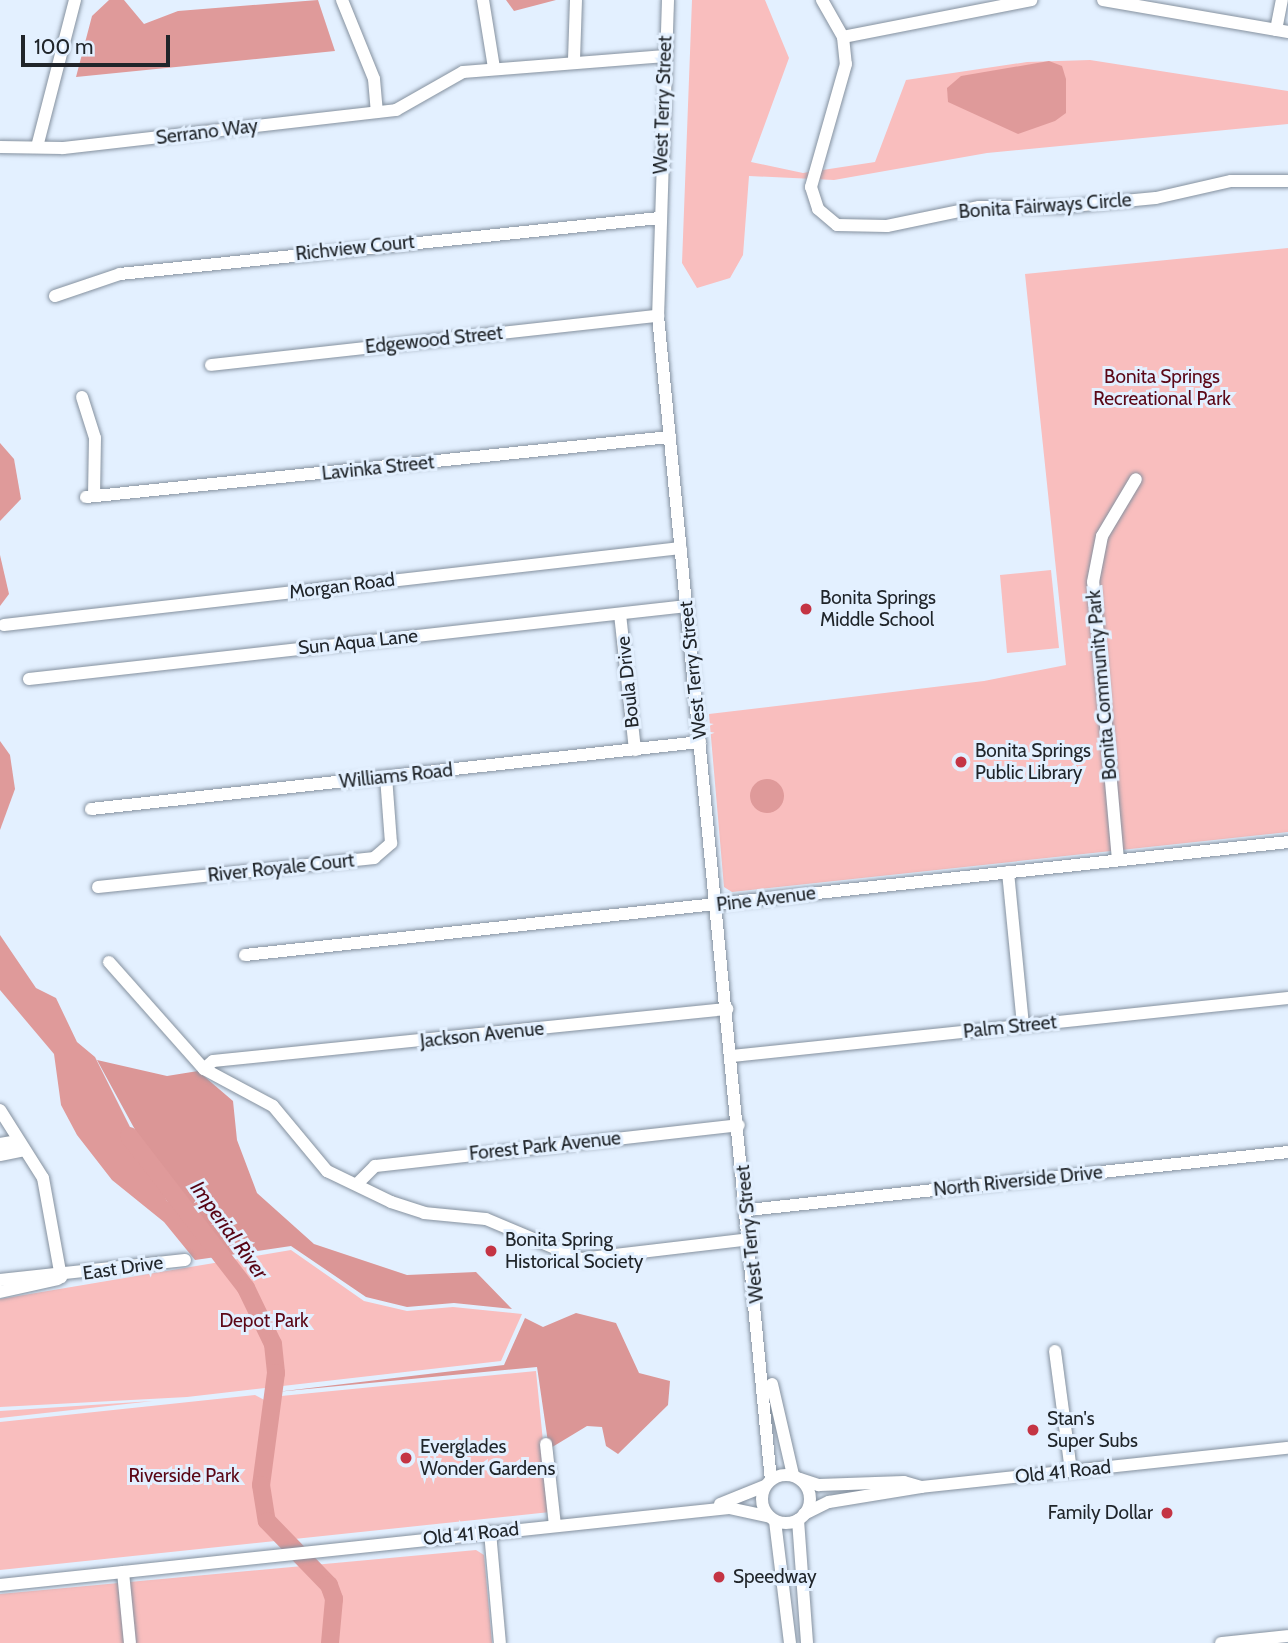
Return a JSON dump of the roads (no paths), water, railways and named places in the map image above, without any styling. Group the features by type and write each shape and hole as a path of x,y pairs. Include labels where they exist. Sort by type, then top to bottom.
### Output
{"street":[{"path":"38,143 75,0"},
{"path":"342,0 374,79 377,112"},
{"path":"483,0 495,68"},
{"path":"575,60 576,0"},
{"name":"West Terry Street","path":"668,0 659,218 658,316 761,1339 768,1483"},
{"name":"Bonita Fairways Circle","path":"822,0 843,37 843,79 811,176 818,209 837,225 887,226 979,206 1062,207 1156,198 1231,181 1288,181"},
{"path":"843,37 1031,0"},
{"path":"1103,0 1282,31 1282,0"},
{"name":"Serrano Way","path":"0,147 38,143 63,148 377,112 414,104 463,72 575,60 665,56"},
{"name":"Richview Court","path":"55,296 120,274 659,218"},
{"name":"Edgewood Street","path":"211,365 658,316"},
{"name":"Lavinka Street","path":"82,397 95,438 90,497 670,437"},
{"name":"Bonita Community Park","path":"1118,860 1093,582 1102,536 1136,479"},
{"name":"Morgan Road","path":"4,625 681,548"},
{"name":"Sun Aqua Lane","path":"29,679 687,606"},
{"name":"Boula Drive","path":"620,614 635,750"},
{"name":"Williams Road","path":"91,809 700,743"},
{"name":"River Royale Court","path":"98,887 374,858 391,844 386,777"},
{"name":"Pine Avenue","path":"244,955 1288,842"},
{"path":"1008,872 1023,1025"},
{"path":"109,962 204,1069 233,1081 281,1113 327,1171 359,1182 414,1210 486,1219 581,1259 751,1240"},
{"name":"Palm Street","path":"732,1056 1288,998"},
{"name":"Jackson Avenue","path":"204,1069 214,1061 727,1009"},
{"path":"233,1081 236,1060"},
{"path":"0,1110 47,1189 61,1277"},
{"name":"Forest Park Avenue","path":"359,1182 375,1166 739,1125"},
{"path":"0,1144 21,1145"},
{"path":"0,1155 21,1145"},
{"name":"North Riverside Drive","path":"748,1210 1288,1152"},
{"name":"East Drive","path":"0,1280 61,1277 185,1260"},
{"name":"East Drive","path":"0,1292 61,1277"},
{"name":"West Terry Street","path":"761,1339 797,1477"},
{"path":"1055,1351 1071,1471"},
{"path":"546,1444 555,1525"},
{"name":"Old 41 Road","path":"801,1517 829,1502 921,1487 1288,1448"},
{"path":"790,1643 772,1518 762,1502 768,1483 797,1477 810,1500 801,1517 807,1643"},
{"name":"Old 41 Road","path":"797,1477 819,1485 904,1482 921,1487"},
{"name":"Old 41 Road","path":"685,1512 768,1483"},
{"name":"Old 41 Road","path":"0,1577 325,1550 729,1508 772,1518"},
{"path":"772,1518 801,1517"},
{"path":"490,1532 500,1643"},
{"name":"Old 41 Road","path":"0,1585 257,1556"},
{"path":"123,1572 130,1643"},
{"path":"1221,1643 1280,1639"}],"waterway":[{"name":"Imperial River","path":"129,1136 246,1288 273,1344 276,1373 261,1485 267,1521 329,1585 334,1599 330,1643"}],"place":[{"name":"Bonita Springs Middle School","path":"806,609"},
{"name":"Bonita Springs Public Library","path":"961,762"},
{"name":"Bonita Spring Historical Society","path":"491,1251"},
{"name":"Stan's Super Subs","path":"1033,1430"},
{"name":"Everglades Wonder Gardens","path":"406,1458"},
{"name":"Family Dollar","path":"1167,1513"},
{"name":"Speedway","path":"719,1577"}],"park label":[{"name":"Bonita Springs Recreational Park","path":"1162,388"},
{"name":"Depot Park","path":"264,1321"},
{"name":"Riverside Park","path":"184,1476"}]}
